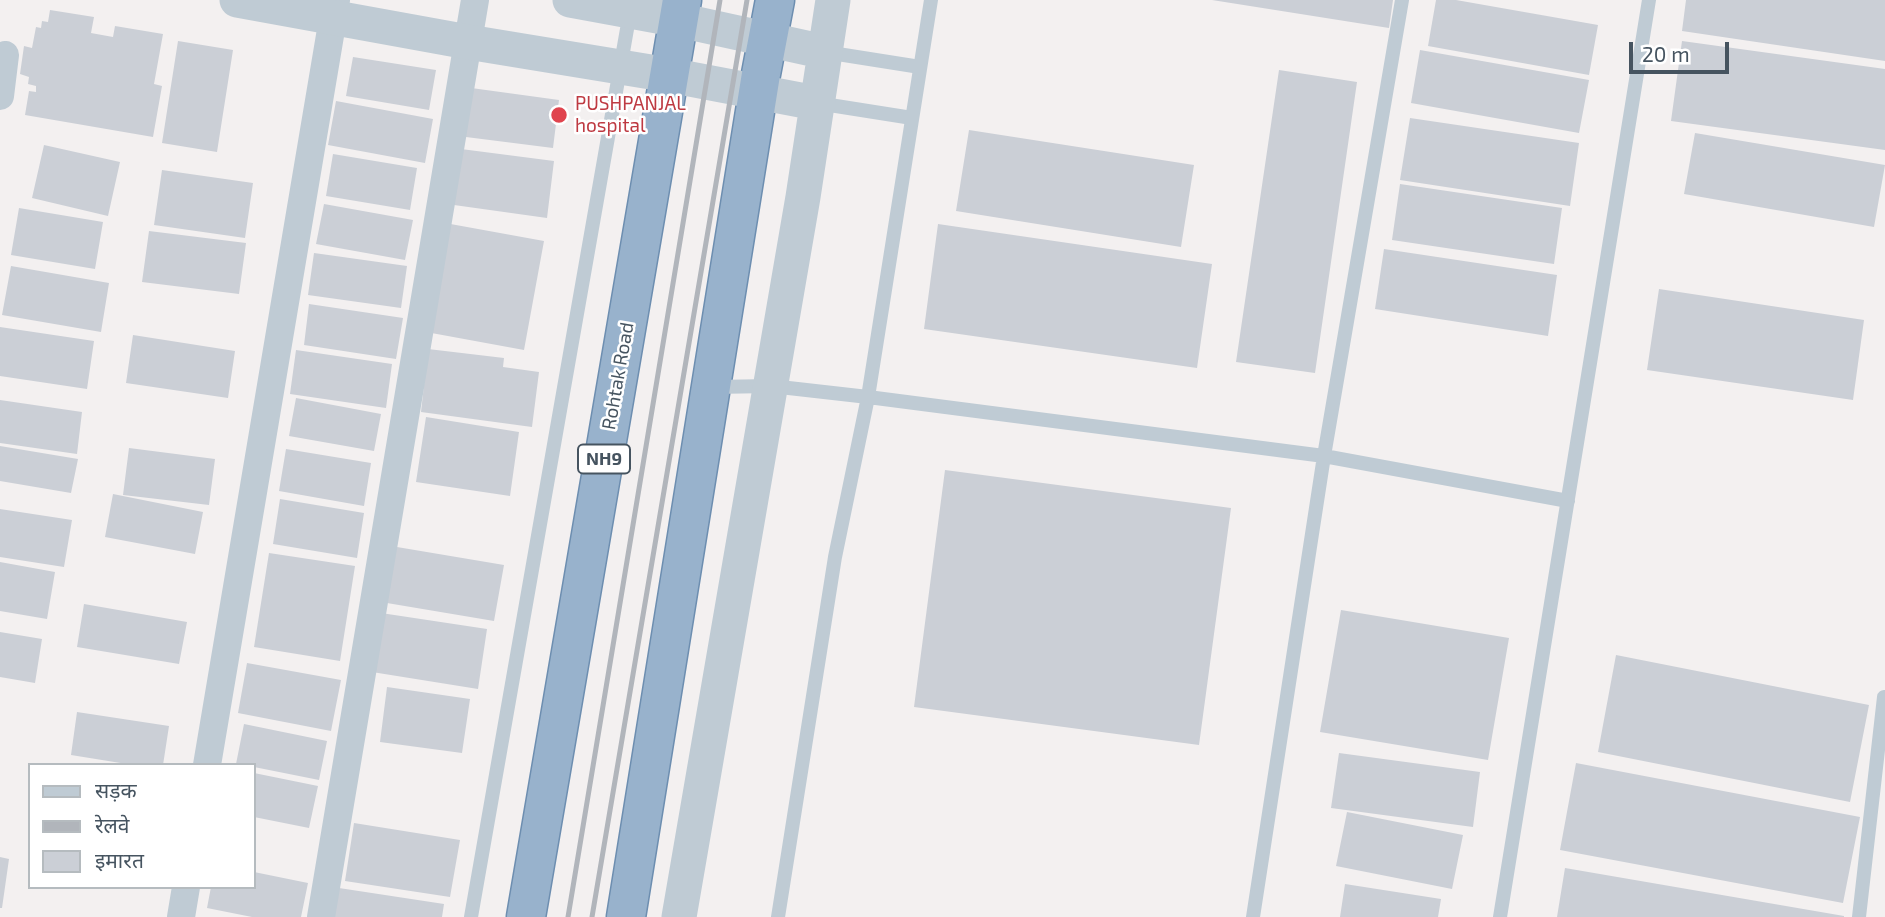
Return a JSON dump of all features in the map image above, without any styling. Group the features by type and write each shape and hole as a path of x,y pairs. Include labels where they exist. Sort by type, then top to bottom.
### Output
{"highway":[{"path":"626,917 775,0"},
{"name":"Rohtak Road","path":"526,917 680,10"}],"street":[{"path":"237,0 334,9 468,42 817,103"},
{"path":"321,917 475,0"},
{"path":"570,0 680,10 768,40 825,52"},
{"path":"679,917 803,197 834,0"},
{"path":"207,763 334,9"},
{"path":"0,96 5,55"},
{"path":"181,917 186,889"}],"lane":[{"path":"778,917 835,557 868,397 931,0"},
{"path":"1253,917 1324,456 1402,0"},
{"path":"1500,917 1649,0"},
{"path":"471,917 631,6"},
{"path":"825,52 920,67"},
{"path":"817,103 912,118"},
{"path":"712,387 771,386 1324,456 1568,501"},
{"path":"1859,917 1884,697"}],"building":[{"path":"1212,0 1393,0 1389,28"},
{"path":"1436,0 1456,0 1598,25 1589,75 1428,46"},
{"path":"1686,0 1885,0 1885,61 1682,31"},
{"path":"50,10 94,17 91,33 113,37 115,26 163,34 154,84 162,86 153,137 25,115 29,91 36,92 36,86 28,84 29,77 20,74 24,46 32,48 36,27 41,28 42,21 48,22"},
{"path":"178,41 233,50 217,152 162,143"},
{"path":"1682,41 1885,69 1885,150 1671,121"},
{"path":"1420,50 1589,80 1579,133 1411,103"},
{"path":"353,57 436,70 429,110 346,96"},
{"path":"1279,70 1357,82 1315,373 1236,362"},
{"path":"464,87 559,100 553,148 458,136"},
{"path":"336,101 433,119 425,163 328,145"},
{"path":"1410,118 1579,143 1570,206 1400,180"},
{"path":"969,130 1194,165 1181,247 956,211"},
{"path":"1695,133 1885,165 1874,227 1684,194"},
{"path":"44,145 120,162 108,216 32,198"},
{"path":"461,149 554,161 547,218 454,205"},
{"path":"333,154 417,168 410,210 326,196"},
{"path":"162,170 253,183 245,238 154,225"},
{"path":"1400,184 1562,208 1554,264 1392,240"},
{"path":"324,204 413,220 405,260 316,244"},
{"path":"19,208 103,222 95,269 11,255"},
{"path":"445,223 544,241 524,350 426,332"},
{"path":"938,224 1212,264 1197,368 924,329"},
{"path":"149,231 246,243 239,294 142,282"},
{"path":"1384,249 1557,275 1548,336 1375,309"},
{"path":"314,253 407,266 401,308 308,295"},
{"path":"11,266 109,283 101,332 2,315"},
{"path":"1659,289 1864,320 1853,400 1647,370"},
{"path":"309,304 403,318 396,359 304,345"},
{"path":"0,327 94,341 87,389 0,376"},
{"path":"133,335 235,351 228,398 126,383"},
{"path":"428,349 504,358 503,367 539,372 532,427 421,412"},
{"path":"296,350 392,364 386,408 290,394"},
{"path":"296,398 381,414 374,451 289,436"},
{"path":"0,400 82,412 77,454 0,443"},
{"path":"426,417 519,432 510,496 416,482"},
{"path":"0,446 78,459 71,493 0,481"},
{"path":"129,448 215,459 209,505 123,495"},
{"path":"286,449 371,463 364,506 279,491"},
{"path":"945,470 1231,508 1199,745 914,707"},
{"path":"113,494 203,512 195,554 105,537"},
{"path":"280,499 364,513 357,558 273,544"},
{"path":"0,509 72,520 64,567 0,557"},
{"path":"391,546 504,565 494,621 381,602"},
{"path":"269,553 355,566 340,661 254,647"},
{"path":"0,562 55,572 47,619 0,611"},
{"path":"84,604 187,622 179,664 77,647"},
{"path":"1341,610 1509,638 1488,760 1320,732"},
{"path":"381,613 487,629 478,689 372,672"},
{"path":"0,632 42,639 35,683 0,677"},
{"path":"1616,655 1869,705 1850,802 1598,752"},
{"path":"247,663 341,680 331,731 238,713"},
{"path":"387,687 470,699 462,753 380,742"},
{"path":"77,712 169,726 163,763 121,763 71,755"},
{"path":"244,724 327,741 319,780 256,767 256,763 236,763"},
{"path":"1339,753 1480,772 1473,827 1331,808"},
{"path":"1576,763 1860,817 1843,903 1560,850"},
{"path":"256,773 318,786 309,828 256,817"},
{"path":"1347,812 1463,835 1452,889 1336,866"},
{"path":"354,823 460,840 450,897 345,881"},
{"path":"0,857 9,859 2,908 0,908"},
{"path":"1565,868 1844,916 1844,917 1557,917"},
{"path":"256,872 308,883 301,917 252,917 207,908 211,889 256,889"},
{"path":"1345,884 1441,899 1438,917 1340,917"},
{"path":"339,888 444,904 442,917 334,917"}],"railway":[{"path":"568,917 720,0"},
{"path":"592,917 747,0"}],"place":[{"name":"PUSHPANJAL hospital","path":"559,115"}]}
